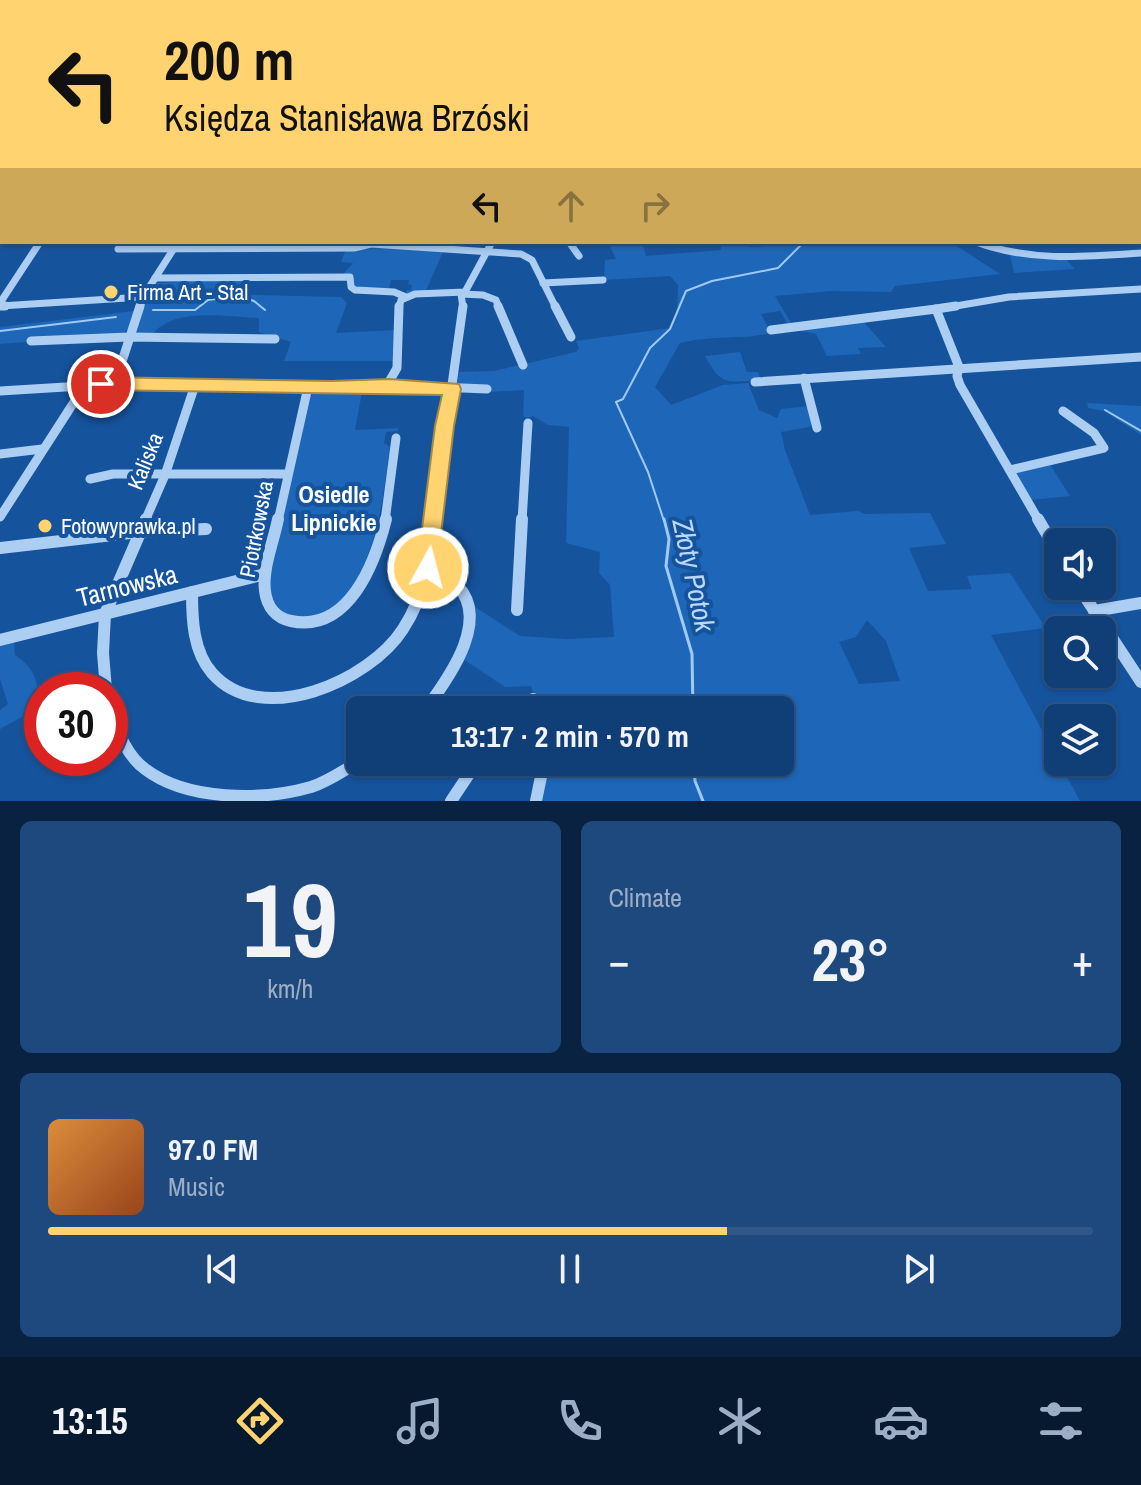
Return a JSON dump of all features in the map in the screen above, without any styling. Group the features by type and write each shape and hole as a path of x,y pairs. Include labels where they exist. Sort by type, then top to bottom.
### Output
{"street":[{"path":"0,304 39,244"},
{"path":"118,249 175,246 354,248 368,244"},
{"path":"411,244 489,246 528,256 571,337"},
{"path":"570,244 579,256"},
{"path":"982,244 1010,254 1036,257 1141,253"},
{"path":"115,383 143,297 175,246"},
{"path":"461,294 466,291 489,246"},
{"path":"155,278 348,277 352,278 351,287 355,290 397,292 406,297 483,295 496,300 523,365"},
{"path":"543,283 603,280"},
{"path":"771,330 1019,296 1141,289"},
{"path":"192,592 197,647 211,671 232,688 246,694 291,696 334,687 379,658 405,627 428,568 444,426 464,300 461,294"},
{"path":"0,304 143,297"},
{"path":"389,385 398,352 399,305 406,297"},
{"path":"936,309 960,371"},
{"path":"31,341 129,337 275,339"},
{"path":"755,382 1141,357"},
{"path":"960,371 957,376 960,385 1044,529"},
{"path":"804,378 817,428"},
{"path":"0,391 115,383 308,387 389,385 487,389"},
{"path":"0,517 85,385"},
{"name":"Kaliska","path":"105,672 105,614 165,475 195,385"},
{"name":"Piotrkowska","path":"308,387 265,574 266,602 271,610 288,621 312,622 326,618 347,602 370,563 383,531 396,438"},
{"path":"1010,470 1104,448 1094,433 1063,411"},
{"path":"517,610 528,423"},
{"path":"0,454 42,449"},
{"path":"90,479 113,474 288,474"},
{"path":"0,548 139,532 206,529"},
{"path":"428,568 448,579 472,608 472,620 458,658 434,696"},
{"name":"Tarnowska","path":"0,640 265,574"},
{"path":"1087,600 1140,679"},
{"path":"1094,611 1141,603"},
{"path":"128,746 145,770 192,791 220,795 298,791 318,785 346,769"},
{"path":"451,801 468,776"},
{"path":"536,801 541,776"}],"shaded area":[{"path":"609,244 643,244 646,256 721,250 721,244 746,244 750,247 765,244 954,244 1000,274 895,286 891,292 832,291 775,296 793,326 789,326 780,311 761,314 770,331 861,319 886,347 858,348 861,354 827,356 816,334 797,331 688,341 680,343 655,387 671,405 723,385 748,383 759,410 777,418 781,409 810,406 814,421 809,427 781,432 810,515 858,511 865,514 930,513 946,544 909,548 928,591 972,589 967,576 1010,573 1044,628 991,635 1044,734 1044,776 1067,776 1080,801 541,801 545,776 794,776 794,696 534,696 531,686 505,687 463,659 475,607 520,636 567,639 614,637 610,585 599,573 600,552 566,543 569,427 548,425 533,416 523,416 524,390 488,392 456,384 459,372 494,371 576,352 579,348 576,341 670,328 677,312 678,285 670,276 604,280 605,260 616,259","holes":["867,620 886,641 900,681 859,684 839,642 856,637"]},
{"path":"445,247 425,293 407,294 406,290 411,290 412,285 408,284 409,280 391,280 389,289 356,289 344,273 353,263 341,262 346,249"},
{"path":"1010,255 1065,258 1075,269 1014,273"},
{"path":"243,279 237,292 341,297 347,303 336,333 396,330 394,361 284,361 291,342 259,332 259,318 200,315 172,320 151,336 136,333 145,301 157,283"},
{"path":"134,311 128,329 122,334 0,344 0,327"},
{"path":"740,352 747,372 758,372 761,380 727,381 717,374 705,356"},
{"path":"315,392 362,392 355,430 398,428 398,431 386,432 384,443 390,447 379,518 354,585 332,608 304,618 291,616 280,609 272,596 270,577 306,401"},
{"path":"1087,403 1141,406 1141,435 1104,411 1088,408"},
{"path":"1049,463 1070,496 1031,500 1016,475 1017,471 1047,466"},
{"path":"14,640 15,655 32,672 24,672 24,716 0,729 0,710 8,704 0,679 0,644"}],"waterway":[{"path":"664,521 648,472 616,402 623,399 650,348 670,329 686,291 712,281 778,268 802,244"},
{"path":"153,310 195,310 208,300 238,296 254,301 265,310"},
{"path":"0,331 116,317"},
{"path":"1105,410 1141,431"},
{"name":"Złoty Potok","path":"664,519 669,539 666,566 692,654 693,696"},
{"name":"Złoty Potok","path":"695,776 703,801"}],"place":[{"name":"Firma Art - Stal","path":"111,292"},
{"name":"Fotowyprawka.pl","path":"45,526"}],"district":[{"name":"Osiedle Lipnickie","path":"334,509"}],"route":[{"path":"101,384 332,388 383,388 389,385 452,389 444,426 428,568"}]}
